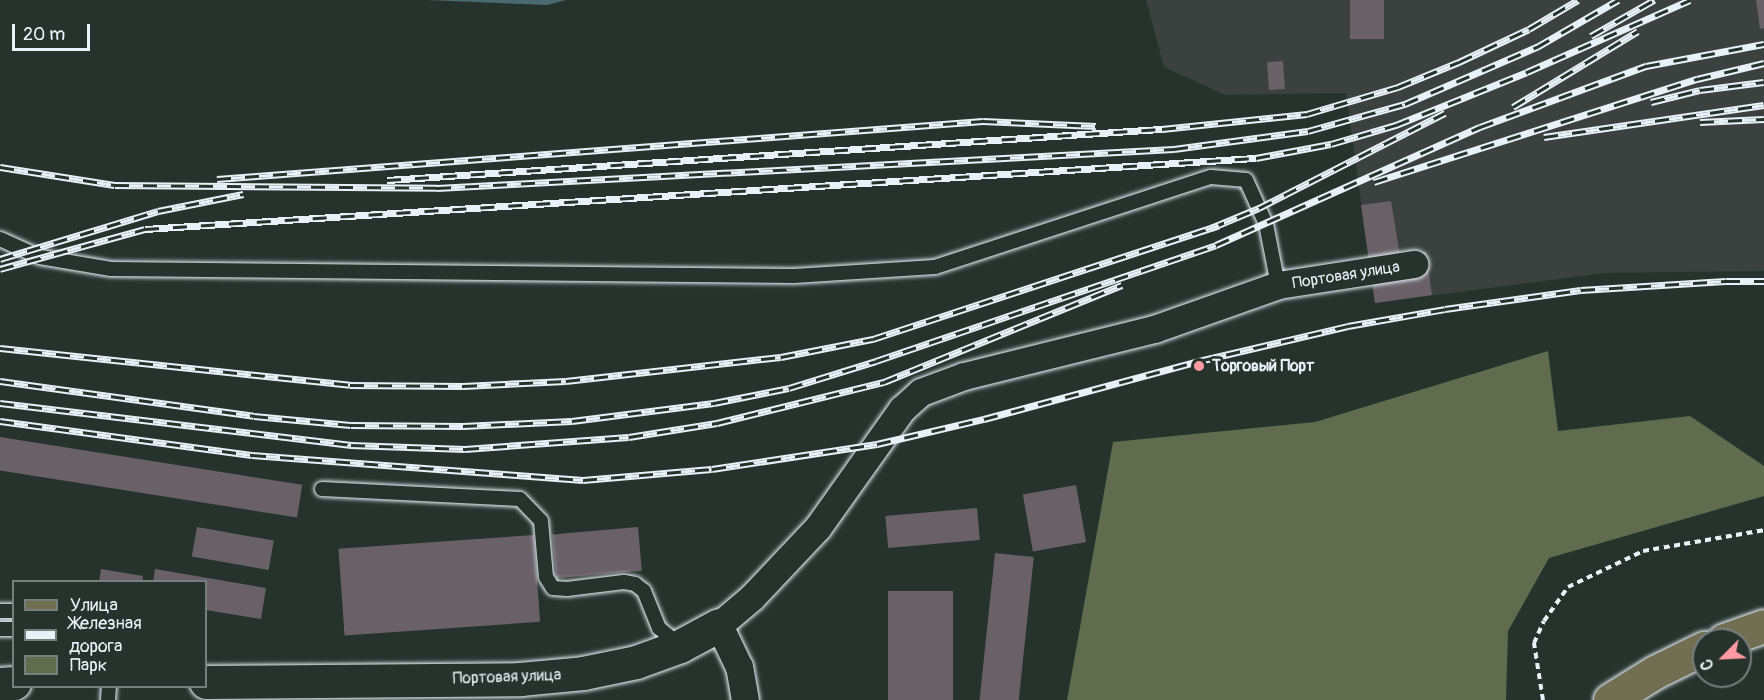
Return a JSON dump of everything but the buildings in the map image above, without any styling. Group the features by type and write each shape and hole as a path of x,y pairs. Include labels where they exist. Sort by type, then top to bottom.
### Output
{"main road":[{"path":"1610,700 1656,672 1692,654"}],"street":[{"name":"Портовая улица","path":"207,682 520,679 584,673 636,662 680,646 719,625 752,597 818,527 902,409 921,392 964,376 1154,329 1278,285 1414,264"},
{"path":"719,625 739,667 745,700"}],"lane":[{"path":"0,238 40,257 111,269 794,276 935,267 1211,177 1246,180 1266,224 1278,285"},
{"path":"321,489 520,499 541,521 546,577 553,588 567,589 624,582 635,584 645,591 659,628 680,646"}],"path":[{"path":"1543,700 1534,643 1544,621 1568,587 1643,551 1764,530"}],"shaded area":[{"path":"1146,0 1764,0 1764,271 1605,273 1375,303 1346,93 1225,95 1164,67"}],"green space":[{"path":"1548,351 1558,431 1690,416 1764,466 1764,496 1549,558 1508,631 1506,700 1067,700 1113,442 1315,422"}],"water":[{"path":"427,0 566,0 547,5"}],"railway":[{"path":"387,180 1162,129 1307,114 1398,87 1459,62 1529,29 1578,0"},
{"path":"0,167 115,185 437,188 1174,149 1308,131 1405,104 1537,47 1618,0"},
{"path":"1591,36 1654,0"},
{"path":"0,269 145,229 1256,158 1331,144 1396,125 1527,72 1690,0"},
{"path":"1513,107 1638,31"},
{"path":"0,381 254,416 351,425 463,426 572,421 714,403 789,388 876,361 1216,245 1480,127 1646,66 1764,44"},
{"path":"1374,182 1697,79 1764,63"},
{"path":"1651,102 1700,90 1764,82"},
{"path":"1544,137 1764,105"},
{"path":"1211,228 1259,208 1445,113"},
{"path":"1700,122 1764,119"},
{"path":"217,179 983,121 1096,126"},
{"path":"0,259 158,211 243,194"},
{"path":"0,348 350,385 463,386 566,381 781,357 873,339 1219,225"},
{"path":"0,421 252,455 583,480 712,469 877,444 984,419 1199,361 1348,326 1445,309 1581,290 1726,281 1764,281"},
{"path":"0,403 351,445 465,449 629,437 717,423 884,382 1122,285"}],"place":[{"name":"Торговый Порт","path":"1199,366"}]}
